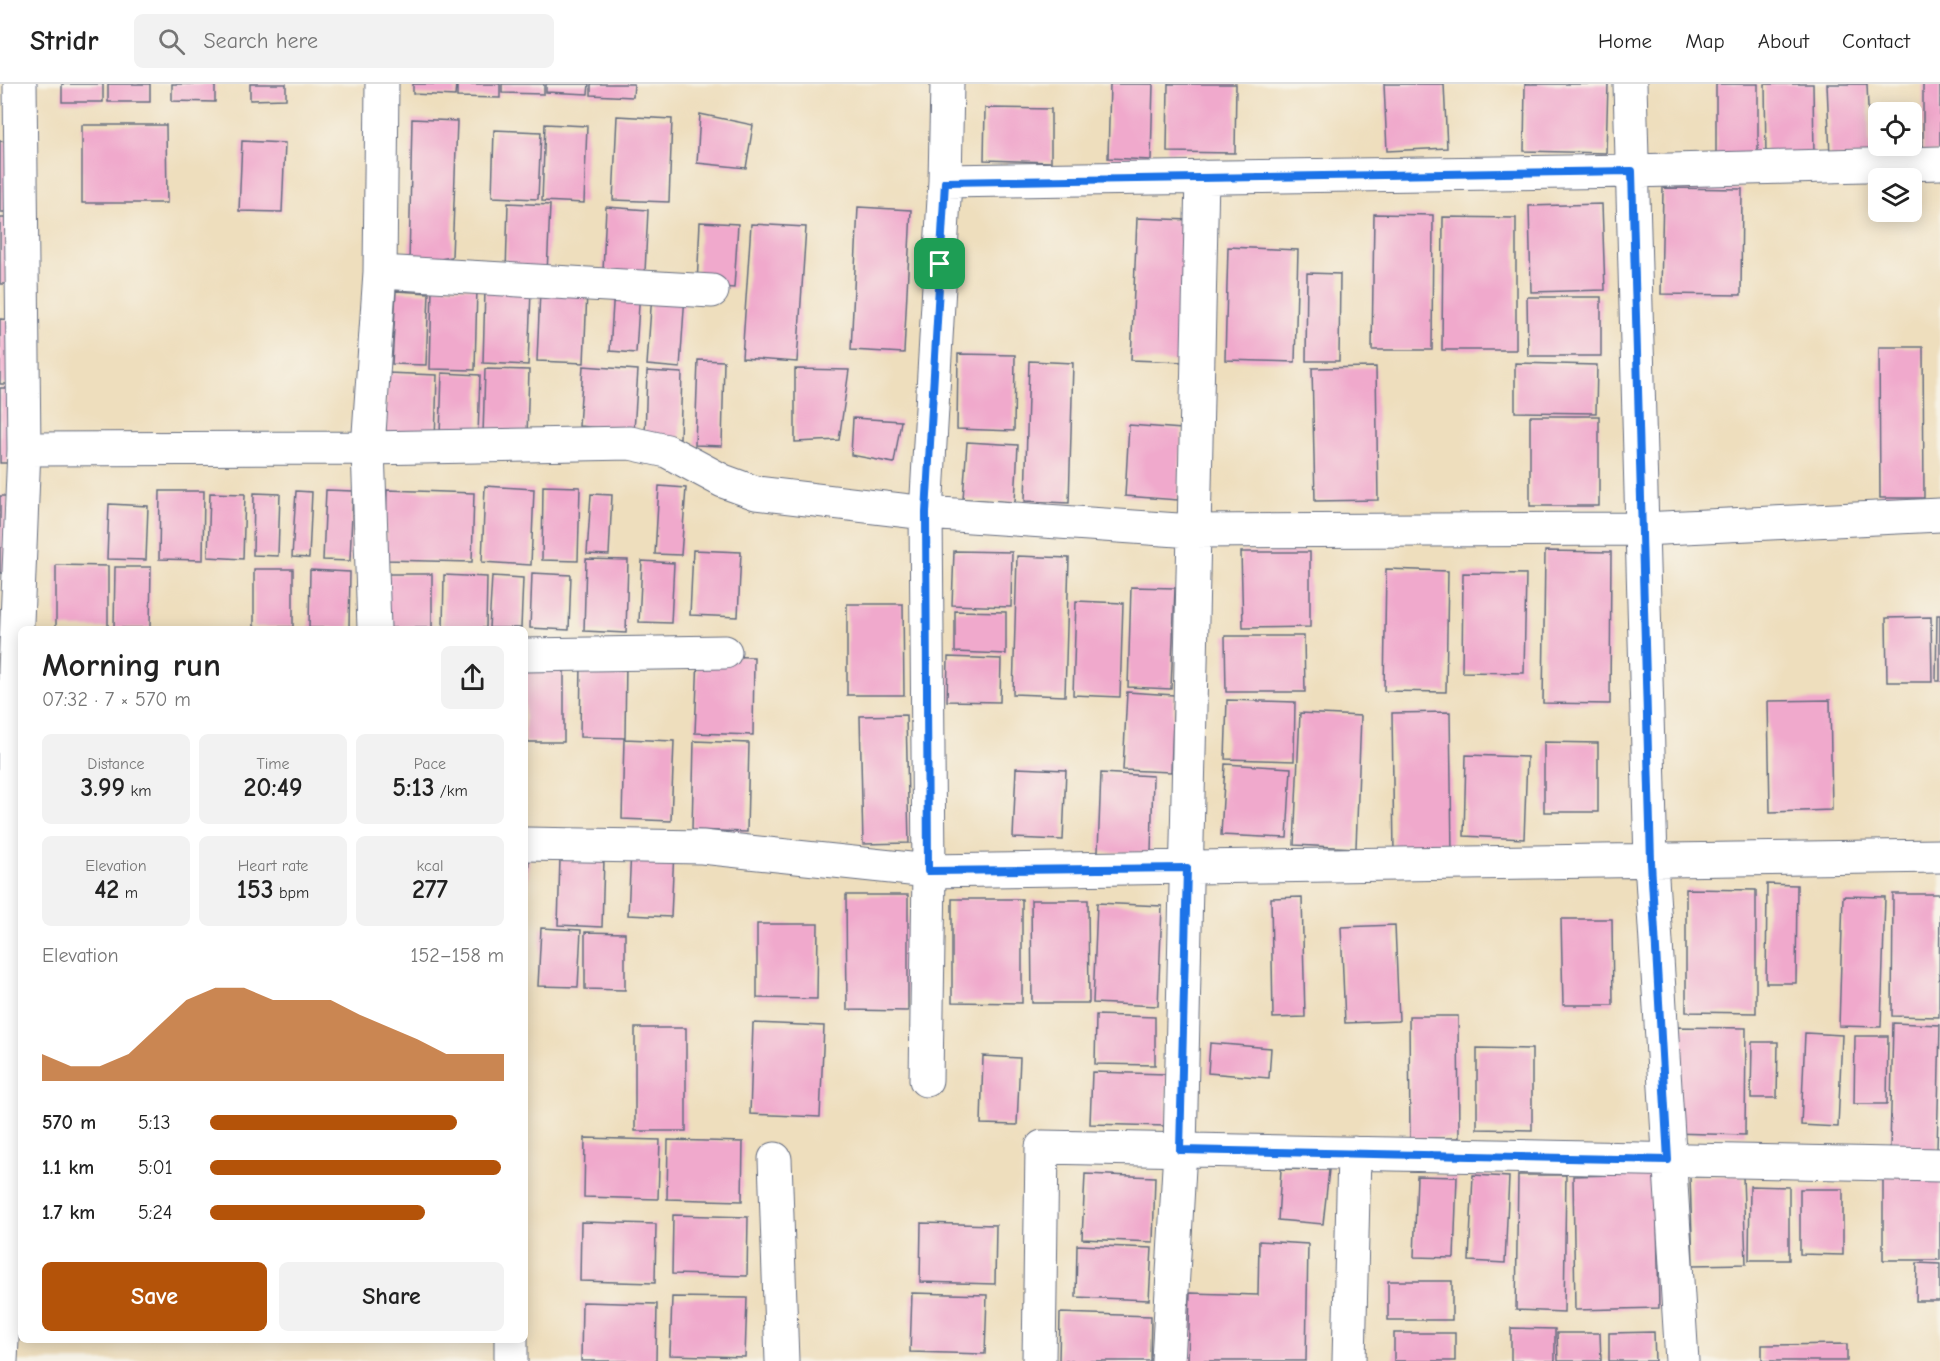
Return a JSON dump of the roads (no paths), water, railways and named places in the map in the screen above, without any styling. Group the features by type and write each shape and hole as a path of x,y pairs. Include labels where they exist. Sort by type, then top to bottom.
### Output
{"street":[{"path":"19,626 24,449 20,84"},
{"path":"374,626 368,448 380,272 382,84"},
{"path":"926,1080 928,871 926,513 945,182 947,84"},
{"path":"1630,84 1651,862 1682,1361"},
{"path":"945,182 1632,171 1940,163"},
{"path":"1168,1361 1180,1150 1202,177"},
{"path":"380,272 712,291"},
{"path":"24,449 368,448 630,443 667,451 723,481 756,493 926,513 1193,531 1641,529 1940,515"},
{"path":"528,655 725,652"},
{"path":"1,1361 11,1150 18,671"},
{"path":"528,844 702,847 928,871 1940,856"},
{"path":"1038,1361 1042,1148 1940,1165"},
{"path":"1349,1361 1354,1153"},
{"path":"775,1159 782,1361"},
{"path":"511,1343 511,1361"}]}
